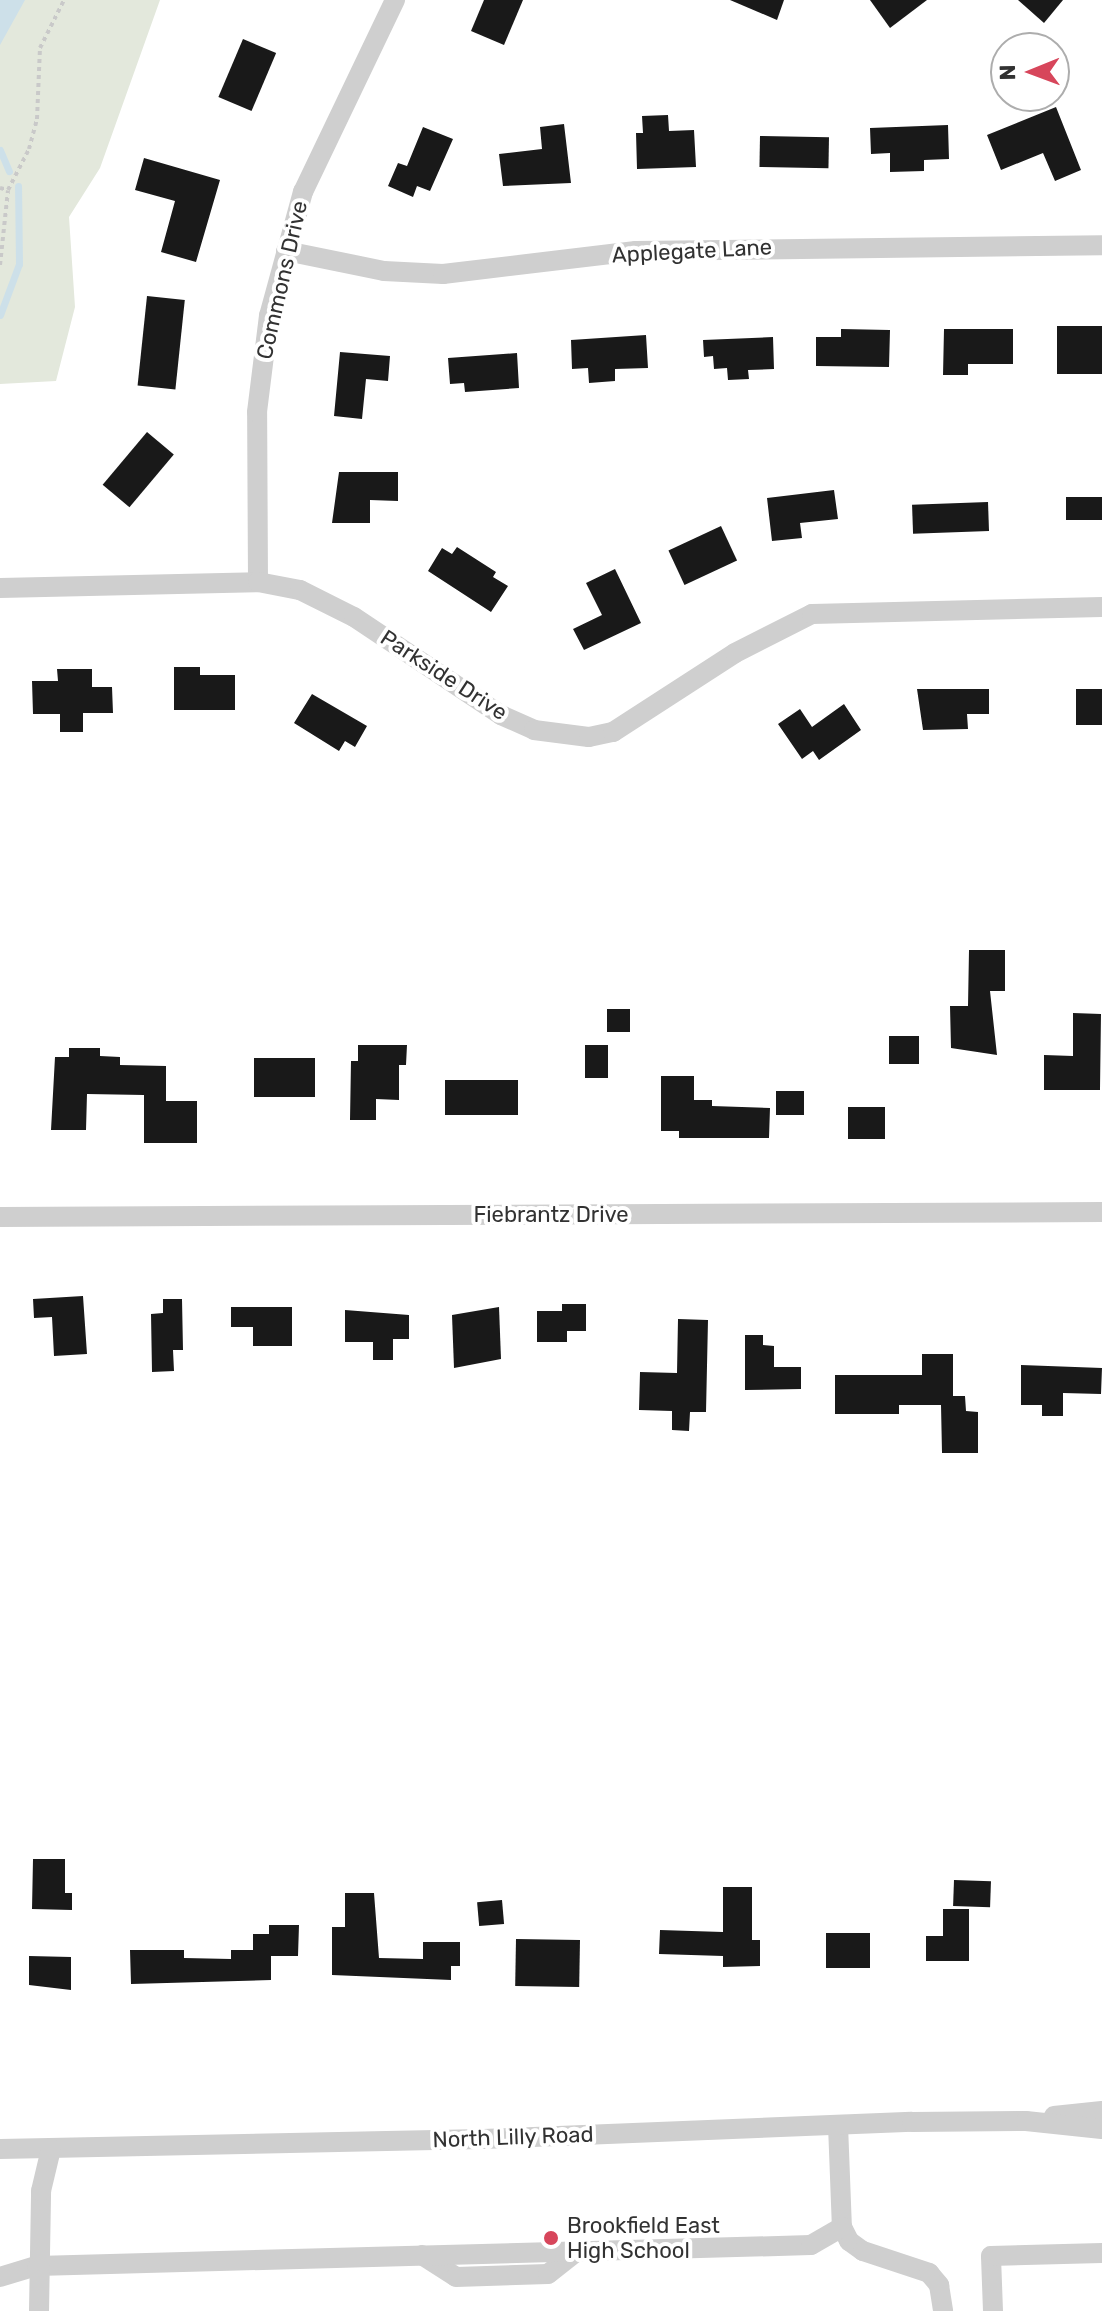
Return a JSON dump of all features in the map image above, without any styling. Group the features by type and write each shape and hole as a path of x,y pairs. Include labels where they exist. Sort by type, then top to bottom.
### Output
{"street":[{"name":"Commons Drive","path":"258,582 257,412 269,316 286,251 325,139 395,0"},
{"name":"Applegate Lane","path":"286,251 384,271 457,274 636,251 1102,245"},
{"name":"Parkside Drive","path":"0,588 258,582 300,590 332,605 523,725 589,737 613,732 735,653 812,614 1102,607"},
{"name":"Fiebrantz Drive","path":"0,1217 1102,1212"},
{"name":"North Lilly Road","path":"0,2149 1026,2121 1102,2111"},
{"name":"North Lilly Road","path":"1026,2121 1102,2129"},
{"path":"838,2125 842,2227 863,2251 929,2273 939,2285 943,2311"},
{"path":"39,2311 37,2266 41,2191 51,2149"},
{"path":"0,2277 37,2266 811,2245 842,2227"},
{"path":"993,2311 991,2256 1102,2253"}],"path":[{"path":"0,265 8,190 37,119 40,48 64,0"},
{"path":"0,188 8,190"}],"shaded area":[{"path":"0,0 160,0 100,168 69,217 75,307 56,381 0,384"},
{"path":"0,0 25,0 0,45"}],"building":[{"path":"484,0 523,0 504,45 471,31"},
{"path":"730,0 784,0 777,20"},
{"path":"870,0 927,0 890,28"},
{"path":"1018,0 1063,0 1044,23"},
{"path":"243,39 276,53 252,111 218,97"},
{"path":"1044,112 1058,112 1081,170 1055,181 1043,153 1001,170 987,135"},
{"path":"668,115 669,131 694,130 696,167 637,169 636,133 643,133 642,116"},
{"path":"564,124 571,183 503,186 499,154 542,149 540,127"},
{"path":"948,125 949,159 924,160 924,171 890,172 890,153 871,154 870,128"},
{"path":"423,127 453,139 430,191 417,186 413,197 388,186 398,163 407,166"},
{"path":"760,136 829,137 828,168 759,167"},
{"path":"144,158 220,180 196,262 161,252 175,201 135,190"},
{"path":"147,296 185,300 175,389 138,386"},
{"path":"1057,326 1102,326 1102,374 1057,374"},
{"path":"841,329 890,330 889,367 816,366 816,337 841,337"},
{"path":"944,329 1013,329 1013,364 968,364 968,375 943,375"},
{"path":"646,335 648,368 615,369 615,381 589,383 588,368 572,369 571,340"},
{"path":"773,337 774,369 748,370 749,379 728,380 727,368 714,369 713,356 704,357 703,340"},
{"path":"340,352 390,356 388,381 366,379 362,419 334,416"},
{"path":"517,353 519,388 465,392 464,383 450,384 448,358"},
{"path":"147,432 174,454 129,507 103,485"},
{"path":"339,472 398,472 398,501 370,500 370,523 332,523"},
{"path":"834,490 838,519 800,523 802,538 772,541 767,498"},
{"path":"1066,497 1102,497 1102,520 1066,520"},
{"path":"988,502 989,531 913,534 912,505"},
{"path":"721,526 737,560 684,585 668,551"},
{"path":"457,547 496,572 493,577 508,586 491,612 428,571 442,548 452,554"},
{"path":"615,569 641,623 584,650 573,629 602,615 586,583"},
{"path":"174,667 200,667 200,675 235,675 235,710 174,710"},
{"path":"57,669 92,669 92,687 112,687 113,713 83,713 83,732 60,732 60,714 33,714 32,681 58,681"},
{"path":"917,689 989,689 989,714 967,714 968,729 923,730"},
{"path":"1076,689 1102,689 1102,725 1076,725"},
{"path":"312,694 367,726 355,747 345,741 339,751 294,723"},
{"path":"844,704 861,730 819,760 813,751 802,759 778,724 800,709 812,727"},
{"path":"969,950 1005,950 1005,991 990,991 997,1055 951,1048 950,1006 968,1006"},
{"path":"607,1009 630,1009 630,1032 607,1032"},
{"path":"1073,1013 1101,1014 1100,1090 1044,1090 1044,1055 1073,1056"},
{"path":"889,1036 919,1036 919,1064 889,1064"},
{"path":"358,1045 407,1045 406,1065 399,1065 399,1100 376,1099 376,1120 350,1120 351,1061 358,1061"},
{"path":"585,1045 608,1045 608,1078 585,1078"},
{"path":"69,1048 100,1048 100,1056 120,1057 120,1065 166,1066 166,1101 197,1101 197,1143 144,1143 144,1095 87,1094 86,1130 51,1130 55,1057 69,1057"},
{"path":"254,1058 315,1058 315,1097 254,1097"},
{"path":"661,1076 694,1076 694,1100 712,1100 712,1106 770,1108 769,1138 679,1138 679,1131 661,1131"},
{"path":"445,1080 518,1080 518,1115 445,1115"},
{"path":"776,1091 804,1091 804,1115 776,1115"},
{"path":"848,1107 885,1107 885,1139 848,1139"},
{"path":"83,1296 87,1354 54,1356 52,1317 34,1318 33,1299"},
{"path":"163,1299 182,1299 183,1350 173,1350 174,1371 152,1372 151,1314 163,1313"},
{"path":"562,1304 586,1304 586,1331 567,1331 567,1342 537,1342 537,1311 562,1311"},
{"path":"231,1307 292,1307 292,1346 253,1346 253,1327 231,1327"},
{"path":"499,1307 501,1359 454,1368 452,1315"},
{"path":"345,1310 409,1315 409,1339 393,1339 393,1360 373,1360 373,1342 345,1342"},
{"path":"678,1319 708,1320 706,1412 690,1412 689,1431 672,1430 672,1411 639,1410 640,1372 677,1373"},
{"path":"745,1335 763,1335 763,1345 774,1346 774,1367 801,1367 801,1389 745,1390"},
{"path":"922,1354 953,1354 953,1396 965,1396 966,1411 978,1412 978,1453 942,1453 941,1405 899,1405 899,1414 835,1414 835,1375 922,1375"},
{"path":"1021,1365 1102,1368 1101,1394 1063,1393 1063,1416 1042,1416 1042,1405 1021,1405"},
{"path":"33,1859 65,1859 65,1893 72,1893 72,1910 32,1909"},
{"path":"954,1880 991,1881 990,1907 953,1906"},
{"path":"723,1887 752,1887 752,1940 760,1940 760,1966 723,1967 723,1956 659,1954 660,1930 723,1932"},
{"path":"345,1893 374,1893 379,1958 423,1959 423,1942 460,1942 460,1966 451,1966 451,1980 332,1975 332,1927 345,1927"},
{"path":"502,1900 504,1924 479,1926 477,1902"},
{"path":"943,1909 969,1909 969,1961 926,1961 926,1936 943,1936"},
{"path":"269,1925 299,1925 298,1956 271,1956 271,1980 131,1984 130,1950 184,1950 184,1958 231,1959 231,1950 253,1950 253,1934 269,1934"},
{"path":"826,1933 870,1933 870,1968 826,1968"},
{"path":"516,1939 580,1940 579,1987 515,1986"},
{"path":"29,1956 71,1957 71,1990 29,1985"}],"waterway":[{"path":"0,150 9,171"},
{"path":"0,315 19,264 18,186"}],"place":[{"name":"Brookfield East High School","path":"551,2238"}]}
